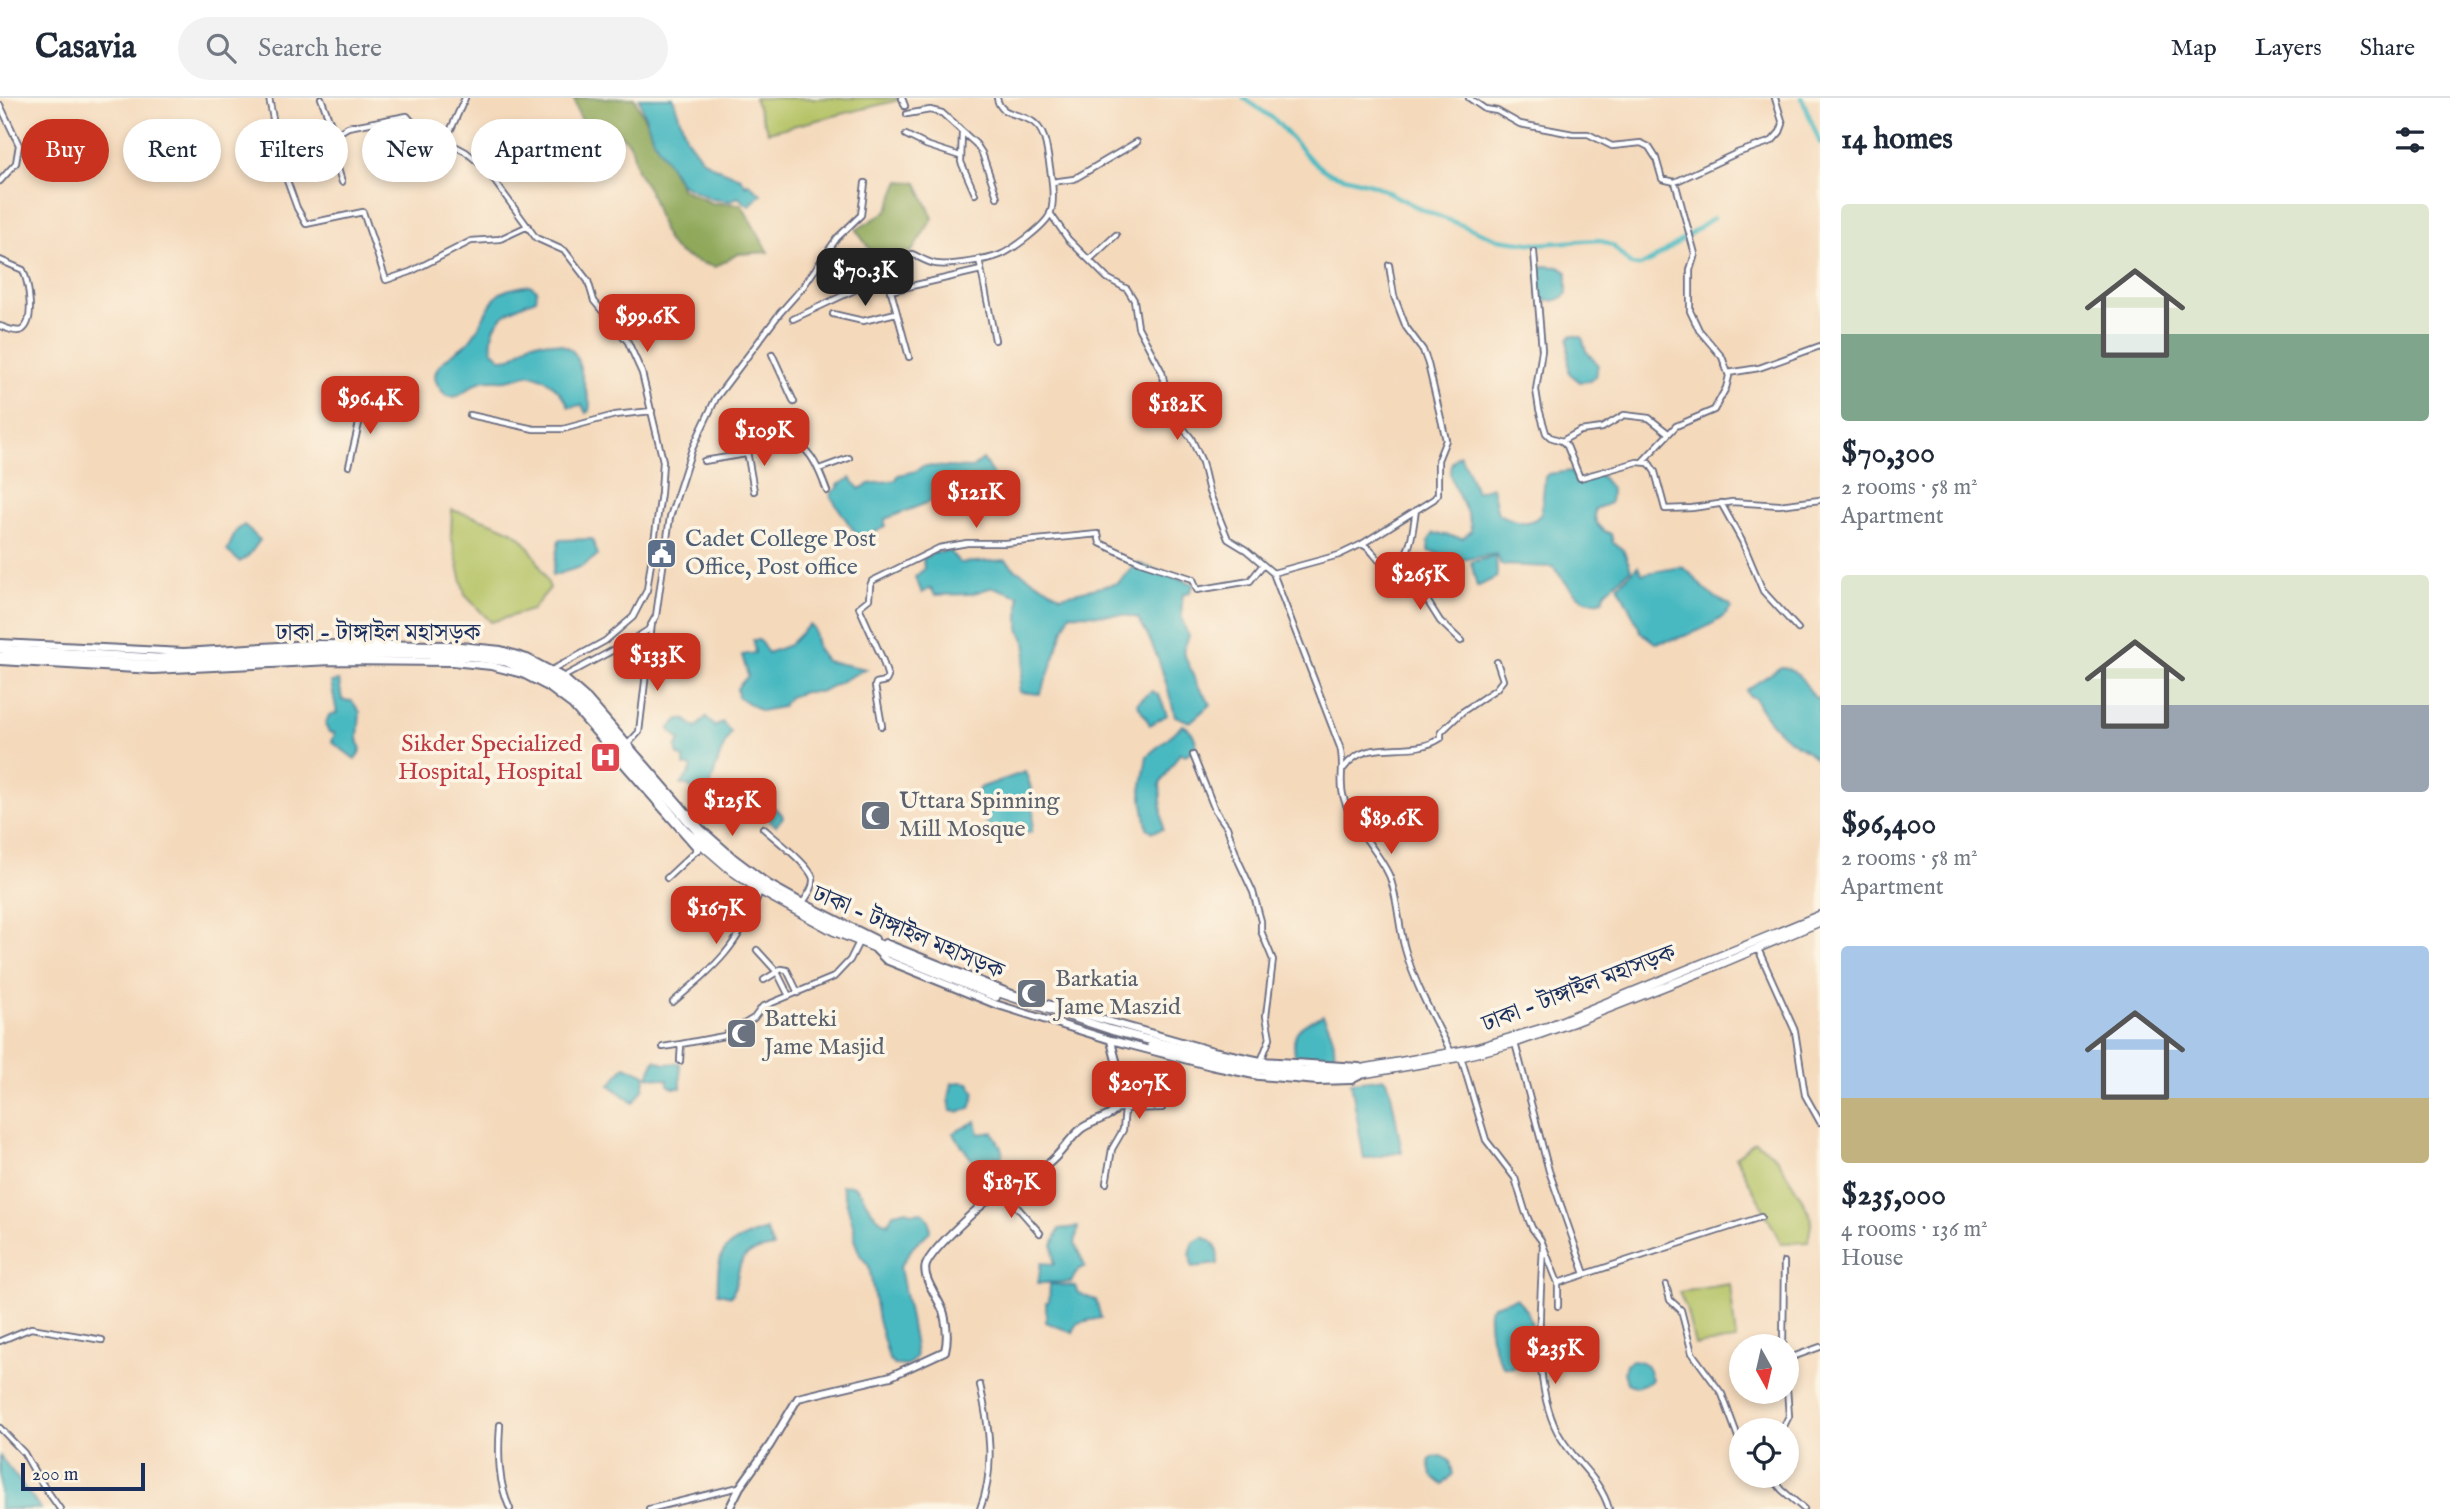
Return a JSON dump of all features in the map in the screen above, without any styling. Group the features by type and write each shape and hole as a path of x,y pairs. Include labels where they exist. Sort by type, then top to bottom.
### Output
{"highway":[{"name":"ঢাকা - টাঙ্গাইল মহাসড়ক","path":"0,649 158,658 281,648 449,649 504,655 536,667 561,682 584,702 708,843 762,885 836,926 990,990 1055,1013 1217,1058 1304,1070 1364,1071 1461,1057 1515,1043 1680,977 1820,915"},
{"name":"ঢাকা - টাঙ্গাইল মহাসড়ক","path":"0,658 156,665 305,657 421,655 472,657 506,662 543,678 570,697 589,715 700,847 760,891 833,931 859,942 881,946"},
{"name":"ঢাকা - টাঙ্গাইল মহাসড়ক","path":"1364,1071 1476,1048 1549,1027 1820,922"}],"main road":[{"path":"0,643 184,652 450,645 502,650 527,658 563,677 588,699 626,747"},
{"path":"881,946 1012,994 1114,1024 1261,1061 1349,1065 1364,1071"},
{"path":"881,946 886,960 995,1004 1111,1040 1211,1066 1259,1076 1318,1081 1351,1080 1364,1071"},
{"path":"729,1509 740,1487 770,1445 798,1398 891,1376 945,1351 948,1341 944,1313 924,1271 931,1255 965,1221 1002,1190 1045,1167 1082,1128 1121,1109 1120,1086 1111,1040"}],"street":[{"path":"269,98 273,119"},
{"path":"321,98 328,119"},
{"path":"455,119 465,98"},
{"path":"902,98 905,106"},
{"path":"793,319 886,273 912,254 937,264 1000,255 1040,226 1050,213 1052,182 1043,133 1025,116 1009,114 1002,110 997,98"},
{"path":"1469,98 1485,109 1497,111 1520,124 1573,134 1588,134 1612,146 1641,143 1649,147 1656,158 1661,179 1675,182 1737,153 1772,141 1783,124 1775,98"},
{"path":"0,105 19,145 16,163 0,181"},
{"path":"907,114 930,110 942,113 982,153 997,197"},
{"path":"389,119 404,116 408,119"},
{"path":"962,132 960,156 975,194"},
{"path":"906,135 960,156"},
{"path":"1052,182 1074,179 1137,142"},
{"path":"457,146 485,169 536,238 565,251 579,266 588,281 594,301 628,342 642,373 663,461 662,493 643,598 633,617 605,641 552,670"},
{"path":"288,182 306,224 363,212 386,279 410,272 471,241 500,239 528,226"},
{"path":"1643,462 1676,426 1714,410 1727,388 1728,373 1722,357 1699,330 1690,311 1690,270 1695,258 1693,242 1675,182"},
{"path":"563,677 634,639 648,629 656,616 670,517 692,449 716,398 837,239 861,215 865,183"},
{"path":"1050,213 1068,239 1088,260 1107,278 1127,289 1134,300 1138,327 1162,372 1171,413 1191,439 1202,463 1209,492 1228,539 1273,573 1343,759 1343,796 1359,828 1389,875 1412,970 1427,1007 1452,1053"},
{"path":"1088,260 1116,235"},
{"path":"1534,252 1542,350 1536,390 1539,409 1547,435 1567,446 1580,478 1643,462 1649,464 1655,472 1665,509 1732,502 1779,505 1820,500"},
{"path":"979,259 995,340"},
{"path":"0,260 23,270 31,301 27,324 22,330 0,326"},
{"path":"1273,573 1339,555 1362,544 1438,494 1437,467 1446,440 1428,364 1423,350 1406,327 1394,296 1389,265"},
{"path":"891,290 981,270"},
{"path":"886,273 909,357"},
{"path":"833,314 863,321 896,313"},
{"path":"1728,373 1759,368 1820,346"},
{"path":"772,354 794,402"},
{"path":"349,466 367,389"},
{"path":"470,415 534,429 562,429 615,415 652,411"},
{"path":"1562,441 1580,431 1602,428 1624,415 1649,418 1668,433"},
{"path":"704,461 739,457 746,454 748,446 769,442 797,443 810,454 827,491"},
{"path":"747,451 754,491"},
{"path":"819,469 849,458"},
{"path":"1721,503 1742,541 1763,591 1798,629"},
{"path":"1362,544 1368,547 1381,564 1390,567 1396,565 1412,541 1416,510"},
{"path":"883,726 875,686 876,683 886,681 888,677 859,607 869,599 872,580 939,548 967,543 1005,543 1098,534 1100,543 1125,556 1193,579 1197,590 1250,581 1262,566"},
{"path":"1396,565 1423,594 1440,621 1461,641"},
{"path":"626,747 639,732 652,622"},
{"path":"1343,769 1359,753 1419,747 1441,738 1441,732 1462,712 1503,680 1497,662"},
{"path":"1194,755 1215,810 1227,827 1238,860 1253,891 1260,913 1261,931 1273,960 1266,1016 1270,1038 1261,1061"},
{"path":"763,828 810,870 813,881 810,892 801,905"},
{"path":"667,878 700,847"},
{"path":"673,1002 729,950 740,935 760,891"},
{"path":"663,1047 724,1036 754,1018 762,1007 834,977 850,960 859,942"},
{"path":"1757,948 1795,1031 1805,1095 1820,1122"},
{"path":"757,950 777,972 789,996"},
{"path":"764,981 781,969 787,970 798,993"},
{"path":"1515,1043 1549,1171 1585,1274"},
{"path":"680,1061 681,1044"},
{"path":"1461,1057 1486,1140 1516,1178 1525,1211 1543,1245 1558,1283 1558,1306"},
{"path":"1106,1183 1112,1149 1123,1130 1121,1109 1162,1108"},
{"path":"1002,1190 1040,1233"},
{"path":"1558,1283 1761,1217"},
{"path":"1543,1245 1540,1311 1543,1395 1551,1420 1564,1444 1596,1480 1609,1509"},
{"path":"1783,1334 1784,1262"},
{"path":"1666,1285 1670,1300 1681,1310 1692,1353 1722,1394 1731,1418"},
{"path":"0,1342 31,1328 102,1340"},
{"path":"1799,1355 1820,1347"},
{"path":"980,1385 990,1451 984,1500 980,1509"},
{"path":"500,1426 499,1464 510,1509"},
{"path":"0,1428 24,1453 60,1509"},
{"path":"649,1509 740,1487"},
{"path":"1780,1488 1804,1509"}],"green space":[{"path":"574,98 634,98 682,189 711,203 741,204 768,252 738,254 715,267 683,256 668,242 650,193 637,170 630,144 626,140 626,119 582,119"},
{"path":"754,98 898,98 899,100 768,132"},
{"path":"900,181 917,183 933,218 912,251 866,281 860,267 871,251 856,230 887,211"},
{"path":"452,510 506,528 519,536 529,547 550,588 532,610 491,622 465,595 451,535"},
{"path":"1755,1141 1776,1157 1800,1195 1812,1219 1808,1242 1781,1243 1736,1157"},
{"path":"1730,1284 1735,1334 1729,1334 1729,1341 1695,1345 1679,1292"}],"water":[{"path":"639,98 673,98 687,139 701,158 714,167 741,178 746,186 748,183 761,194 749,206 738,197 730,201 711,199 681,184 653,139"},
{"path":"1544,266 1559,267 1567,272 1567,293 1562,298 1550,301 1539,299 1538,270"},
{"path":"530,285 537,290 536,299 503,316 494,330 492,350 502,359 511,358 531,342 550,342 569,348 577,357 590,404 586,413 582,405 569,407 552,385 534,375 482,381 452,397 446,396 436,382 439,366 469,341 499,294"},
{"path":"1572,335 1582,337 1586,351 1598,364 1596,375 1590,381 1580,382 1569,373 1568,339"},
{"path":"1460,455 1476,492 1492,487 1498,514 1521,522 1536,519 1541,514 1545,477 1548,474 1571,471 1576,482 1599,474 1611,488 1610,503 1595,509 1596,522 1600,528 1611,534 1613,543 1623,549 1631,569 1605,592 1603,600 1595,601 1580,597 1553,567 1501,565 1497,554 1461,560 1428,551 1429,540 1434,533 1463,538 1471,531 1466,510 1451,479 1452,462"},
{"path":"983,459 998,483 1002,481 1006,489 996,498 937,499 885,519 885,527 860,537 831,497 838,485 851,478 859,489 869,484 896,480 898,475 916,471 923,466 972,468"},
{"path":"244,525 260,540 240,562 227,551 236,531"},
{"path":"592,539 598,555 583,566 552,576 559,540"},
{"path":"949,551 960,563 1006,560 1015,569 1061,596 1118,583 1137,563 1194,584 1190,592 1183,594 1182,616 1189,636 1183,651 1197,685 1211,704 1190,722 1175,716 1151,641 1138,618 1124,615 1070,614 1040,694 1019,692 1027,646 1019,629 1019,596 993,587 971,594 935,595 931,588 922,593 915,577 924,569 923,559 933,553"},
{"path":"1496,556 1497,577 1477,587 1471,562"},
{"path":"1638,566 1642,574 1681,567 1706,591 1731,608 1707,627 1685,636 1655,643 1641,632 1618,585"},
{"path":"809,625 813,627 818,650 826,661 866,669 820,692 804,692 789,697 782,707 761,711 738,697 737,688 748,676 742,655 755,653 753,640 759,640 768,653 789,645"},
{"path":"1781,667 1797,674 1815,698 1820,699 1820,762 1779,731 1746,690"},
{"path":"339,681 342,700 352,701 360,712 358,738 361,750 355,759 332,742 335,733 329,732 325,725 329,715 337,713 331,682"},
{"path":"1152,691 1159,695 1167,715 1150,725 1137,703"},
{"path":"706,717 715,727 722,722 731,732 717,764 708,798 699,804 691,789 687,785 681,785 692,769 690,766 684,766 684,758 678,755 676,748 680,741 669,729 679,719 686,720 696,728"},
{"path":"1183,725 1193,735 1196,749 1185,755 1180,753 1160,784 1163,829 1153,832 1147,828 1141,791 1147,756"},
{"path":"1025,772 1033,801 1031,832 1014,834 984,829 989,821 975,807 979,788"},
{"path":"752,791 781,813 783,817 776,826 744,803"},
{"path":"1323,1015 1332,1035 1334,1055 1303,1060 1296,1058 1294,1041 1298,1030"},
{"path":"655,1060 665,1064 680,1063 681,1088 668,1085 668,1080 648,1076"},
{"path":"625,1066 646,1075 643,1089 633,1103 610,1085"},
{"path":"1385,1078 1391,1093 1402,1152 1364,1159 1351,1082"},
{"path":"952,1083 969,1083 975,1093 970,1109 951,1111 949,1098"},
{"path":"976,1121 979,1134 993,1132 1003,1152 1001,1158 995,1157 979,1170 953,1133"},
{"path":"852,1185 861,1193 875,1215 888,1224 893,1213 907,1210 912,1213 923,1212 929,1220 930,1231 913,1247 900,1267 916,1357 907,1366 894,1365 889,1359 878,1320 869,1266 860,1255 854,1239 854,1229 842,1186"},
{"path":"1078,1227 1075,1244 1085,1266 1078,1270 1071,1282 1038,1283 1041,1263 1054,1264 1053,1245 1059,1229"},
{"path":"766,1230 773,1247 745,1257 739,1267 732,1296 718,1293 719,1266 726,1249 741,1239"},
{"path":"1203,1237 1216,1247 1218,1264 1192,1267 1190,1255 1193,1243"},
{"path":"1050,1284 1075,1286 1078,1293 1096,1300 1101,1318 1077,1323 1073,1333 1046,1322"},
{"path":"1516,1298 1530,1319 1535,1347 1531,1364 1512,1368 1504,1367 1496,1354 1490,1332 1489,1310 1494,1305"},
{"path":"1633,1360 1646,1365 1652,1379 1650,1382 1636,1387 1627,1383 1624,1372 1626,1364"},
{"path":"0,1456 41,1509 0,1509"},
{"path":"1442,1456 1450,1461 1453,1474 1443,1485 1432,1476 1429,1461 1433,1457"}],"waterway":[{"path":"1244,98 1275,120 1311,160 1329,173 1374,185 1423,210 1498,239 1536,244 1599,240 1613,246 1631,265 1640,266 1713,218"},
{"path":"1802,98 1820,143"}],"place":[{"name":"Cadet College Post Office, Post office","path":"662,553"},
{"name":"Sikder Specialized Hospital, Hospital","path":"605,758"},
{"name":"Uttara Spinning Mill Mosque","path":"876,815"},
{"name":"Barkatia Jame Maszid","path":"1032,993"},
{"name":"Batteki Jame Masjid","path":"741,1033"}]}
